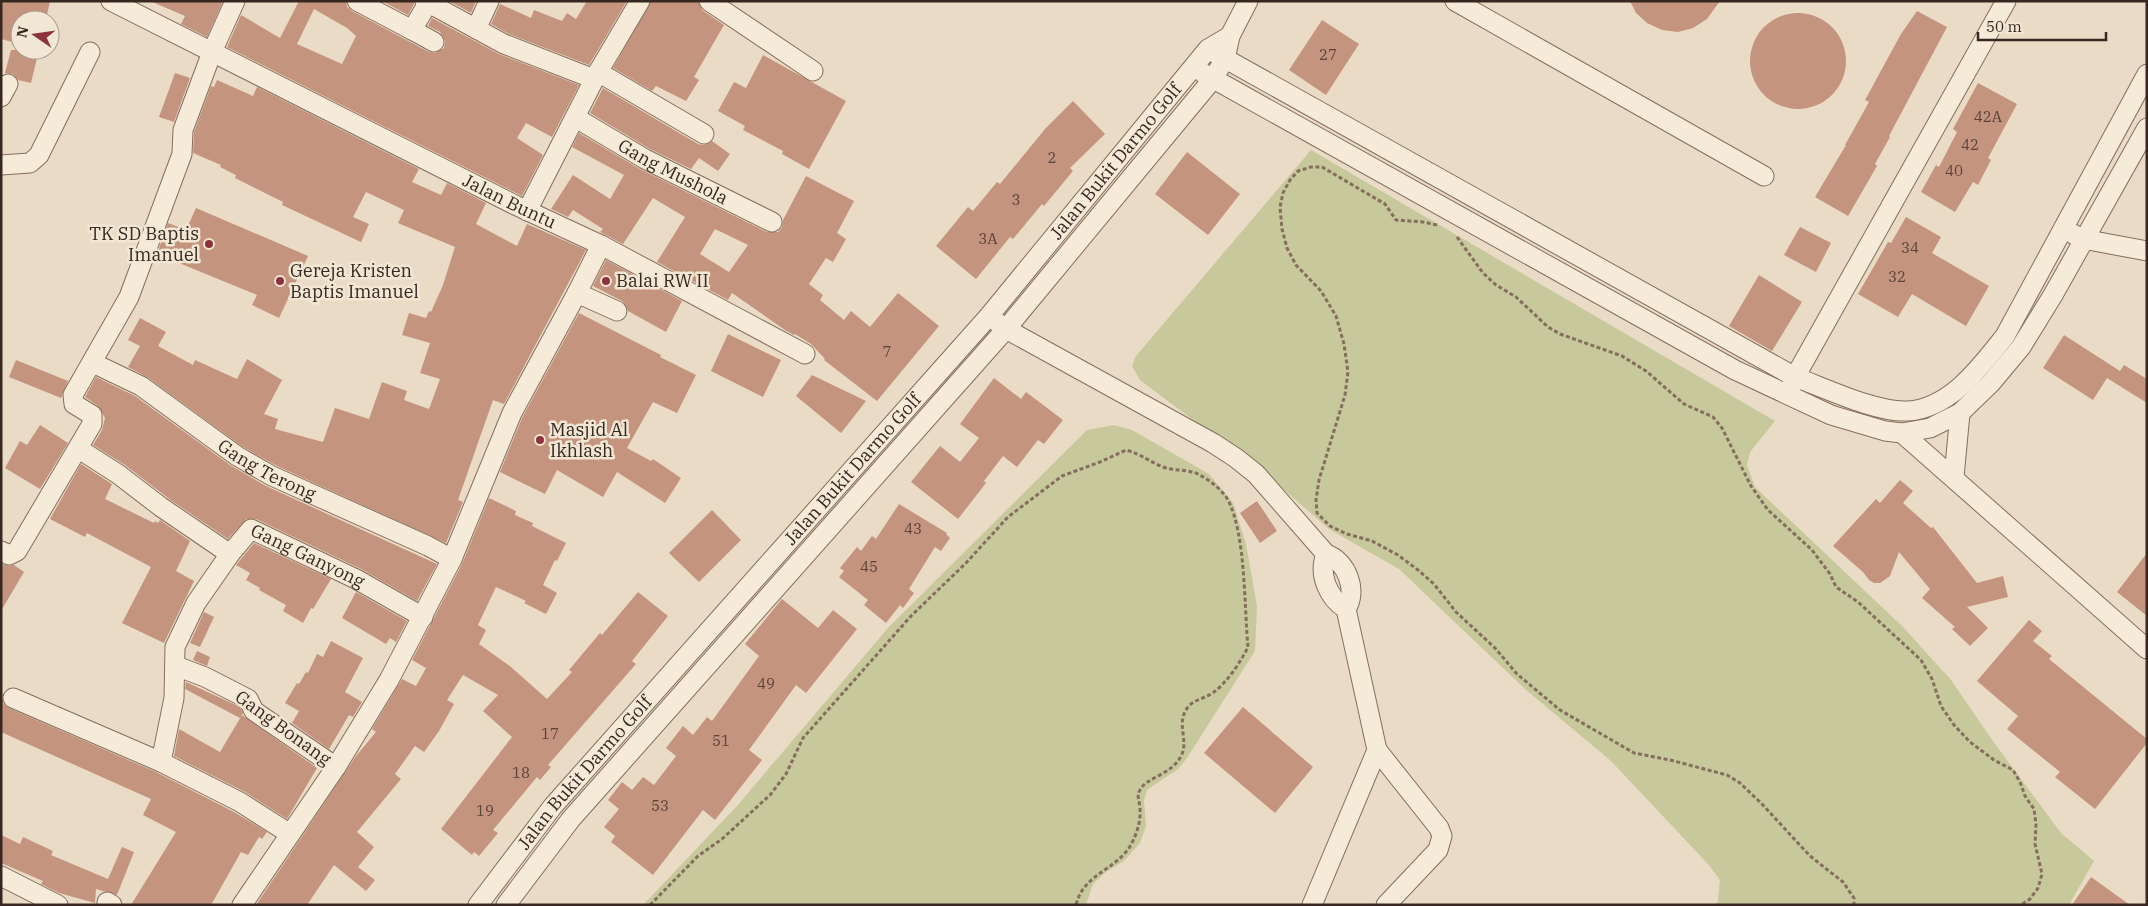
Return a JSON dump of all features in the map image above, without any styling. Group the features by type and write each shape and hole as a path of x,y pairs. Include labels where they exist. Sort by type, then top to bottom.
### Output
{"street":[{"path":"1,551 9,555 17,551 79,449 93,419 92,415 74,404 73,395 94,363 129,297 182,154 183,130 212,52 235,1"},
{"path":"358,1 434,42"},
{"path":"476,29 489,1"},
{"path":"527,211 596,76 640,1"},
{"path":"710,1 813,72"},
{"name":"Jalan Bukit Darmo Golf","path":"506,905 571,820 1006,329 1212,80 1225,59 1230,36 1248,1"},
{"path":"1788,396 1795,377 2006,1"},
{"path":"412,30 426,2 504,44 596,76 704,134"},
{"name":"Jalan Buntu","path":"118,3 527,211 601,245 805,354"},
{"path":"1465,4 1764,176"},
{"name":"Jalan Bukit Darmo Golf","path":"478,905 553,806 989,316 1208,49 1230,36"},
{"path":"1208,49 1795,377 1877,406 1908,411 1928,407 1952,393 1980,368 2005,336 2147,74"},
{"path":"1,165 30,162 39,155 90,52"},
{"path":"1194,68 1212,80 1735,370 1831,415 1860,425 1902,433 1930,428 1960,413 1992,383 2021,347 2053,295 2147,128"},
{"name":"Gang Mushola","path":"576,118 645,159 772,222"},
{"path":"2062,229 2083,239 2147,251"},
{"path":"242,905 336,767 389,680 452,559 512,414 601,245"},
{"path":"577,293 617,311"},
{"path":"989,316 1006,329 1213,443 1236,458 1256,474 1326,554 1335,557 1342,564 1352,592 1346,609 1377,750 1439,828 1442,836 1438,850 1386,905"},
{"name":"Gang Terong","path":"94,363 141,386 244,460 272,476 428,546 452,559"},
{"path":"1954,477 1960,413"},
{"path":"1902,433 2147,649"},
{"name":"Gang Ganyong","path":"79,449 118,474 161,507 230,554 251,528 356,579 423,616"},
{"path":"161,762 174,698 175,648 196,603 230,554"},
{"name":"Gang Bonang","path":"176,666 206,677 248,699 254,712 336,767"},
{"path":"14,698 161,762 240,802 290,834"},
{"path":"1312,905 1377,750"},
{"path":"1,876 58,905"},
{"path":"107,905 107,902 112,905"}],"path":[{"path":"1439,226 1423,222 1396,220 1384,204 1322,167 1311,167 1298,171 1290,180 1283,193 1281,214 1287,248 1296,265 1321,291 1336,316 1344,344 1348,372 1345,396 1319,480 1316,500 1317,513 1330,526 1347,534 1372,541 1398,554 1418,570 1434,584 1456,612 1495,648 1517,674 1560,710 1634,753 1727,775 1740,783 1810,856 1843,882 1854,898 1854,905"},
{"path":"1452,233 1458,237 1483,273 1496,285 1516,297 1548,327 1560,334 1622,356 1646,371 1684,404 1714,417 1722,428 1751,486 1768,510 1812,550 1830,574 1836,587 1858,602 1921,660 1932,679 1941,706 1954,725 1970,742 1994,760 2013,770 2025,796 2034,809 2036,824 2035,844 2042,874 2038,888 2030,899 2021,905"},
{"path":"650,905 698,856 722,839 770,795 786,774 804,738 911,616 965,564 1008,517 1062,476 1126,450 1140,454 1165,468 1193,471 1203,476 1227,498 1235,516 1240,545 1248,647 1242,660 1213,693 1193,702 1185,711 1182,725 1185,743 1182,755 1173,766 1156,779 1146,783 1139,791 1140,819 1136,836 1118,860 1095,875 1083,887 1076,905"}],"green space":[{"path":"1311,150 1775,421 1750,452 1747,465 1755,487 1903,627 1951,680 1995,744 2061,833 2094,861 2069,905 1715,905 1718,901 1720,880 1708,864 1611,761 1525,689 1399,569 1329,529 1274,481 1140,380 1132,366 1136,356"},
{"path":"1114,425 1132,430 1209,474 1233,503 1246,544 1257,606 1255,651 1187,758 1178,769 1147,790 1144,800 1146,826 1140,843 1124,861 1106,872 1093,884 1086,905 643,905 737,806 888,628 1087,430"}],"building":[{"path":"1,1 50,1 48,10 10,10 10,41 1,39"},
{"path":"150,1 223,1 207,37 181,24 185,16"},
{"path":"299,1 346,1 347,7 352,11 429,52 435,53 444,48 445,41 440,32 428,26 432,18 499,54 579,85 552,137 526,123 517,138 543,155 522,196 227,47 241,15 280,38","holes":["314,9 347,28 356,36 342,64 297,44"]},
{"path":"382,1 414,1 414,4 408,15"},
{"path":"449,1 476,1 471,13"},
{"path":"587,1 627,1 589,65 509,34 491,24 500,4 531,18 534,10 562,21 567,13 576,19"},
{"path":"651,1 698,1 702,10 724,25 694,77 699,80 686,101 656,86 652,91 613,68"},
{"path":"1630,1 1720,1 1707,19 1693,28 1678,32 1662,30 1647,23 1636,13"},
{"path":"1917,11 1947,27 1889,136 1875,164 1877,166 1848,216 1815,197 1869,102 1865,100 1901,34"},
{"path":"1798,13 1816,17 1832,27 1842,43 1846,61 1842,79 1832,95 1816,105 1798,109 1780,105 1764,95 1754,79 1750,61 1754,43 1764,27 1780,17"},
{"path":"1322,20 1359,44 1326,95 1289,70"},
{"path":"10,54 10,60 37,60 31,83 18,80 13,74 5,73"},
{"path":"763,55 846,101 809,169 782,154 783,151 743,130 745,126 718,111 734,82 746,88"},
{"path":"175,73 190,78 174,122 159,117"},
{"path":"217,80 253,96 257,87 419,169 412,182 441,195 447,183 486,203 476,224 517,246 527,224 586,250 504,404 493,400 458,500 463,502 446,543 277,466 243,447 147,377 128,367 140,346 128,340 140,318 166,332 158,346 193,365 195,360 237,379 247,359 282,380 264,414 278,419 275,429 323,442 335,408 369,419 382,382 407,391 404,400 429,409 440,379 420,373 430,343 402,335 409,313 426,318 429,311 431,312 443,285 455,247 398,223 404,210 366,192 353,217 369,224 361,242 282,205 283,202 235,178 236,175 220,167 221,165 193,153 194,132 211,86 214,87"},
{"path":"1978,83 2017,104 1988,158 1991,160 1978,185 1973,182 1955,212 1921,192 1936,165 1939,167 1957,132 1953,129"},
{"path":"603,88 698,144 704,145 712,141 730,154 718,171 699,158 691,169 650,149 590,113"},
{"path":"1073,101 1105,134 1070,168 1073,171 1044,206 1042,204 1013,239 1010,237 976,279 936,246 968,207 973,211 997,182 1000,184 1045,129"},
{"path":"579,133 640,169 767,232 778,232 782,227 783,220 806,176 854,201 837,233 846,239 833,262 826,258 809,284 823,295 820,300 844,320 851,311 870,327 898,293 939,326 877,401 824,360 811,344 785,330 732,293 728,300 657,262 685,217 653,198 623,244 600,232 603,229 573,210 568,217 551,209 573,175 610,199 624,175 572,147","holes":["715,229 748,245 729,272 700,254"]},
{"path":"1187,152 1240,194 1208,235 1155,194"},
{"name":"TK SD Baptis Imanuel","path":"196,208 308,256 279,318 252,305 257,295 157,254 168,223 186,230"},
{"path":"1906,217 1941,237 1932,253 1989,286 1966,326 1912,294 1898,317 1858,294 1888,242 1891,243"},
{"path":"1800,227 1831,243 1816,272 1784,255"},
{"path":"606,260 682,301 666,332 628,311 622,301 593,286"},
{"path":"1759,275 1802,302 1772,351 1729,326"},
{"path":"579,313 696,375 677,413 653,402 627,448 651,461 653,459 681,478 665,503 617,472 603,497 557,470 545,494 500,472 522,418"},
{"path":"728,334 781,360 763,397 711,371"},
{"path":"2064,335 2120,371 2124,365 2147,379 2147,403 2107,378 2093,400 2043,368"},
{"path":"16,360 68,381 61,398 9,377"},
{"path":"812,375 866,401 841,433 796,396"},
{"path":"96,377 135,396 230,465 266,486 437,564 417,601 361,569 256,519 246,519 228,539 172,501 125,465 93,445 102,430 105,418 98,406 85,397"},
{"path":"994,378 1021,399 1026,392 1063,420 1044,444 1038,440 1017,467 1003,456 984,481 986,483 958,519 911,482 940,446 960,462 979,438 960,424"},
{"path":"40,425 68,443 40,489 5,468 20,441 27,445"},
{"path":"81,464 112,484 105,499 154,523 155,521 158,523 160,520 190,541 176,571 194,581 164,643 122,623 151,567 87,533 85,537 50,519"},
{"path":"1900,480 1913,491 1903,503 1931,528 1933,527 1977,583 2003,576 2008,597 1967,607 1988,628 1970,646 1952,629 1955,627 1922,598 1930,589 1899,552 1890,576 1880,583 1874,583 1833,546 1876,499 1880,503"},
{"path":"489,498 516,511 515,515 533,523 532,526 566,543 543,585 557,593 546,614 524,603 526,601 496,587 478,625 486,630 479,644 511,667 547,699 572,672 569,670 600,633 602,635 638,592 668,616 632,661 636,664 548,765 551,767 540,780 537,777 493,830 498,833 479,856 474,852 472,855 441,829 512,737 483,711 498,695 463,675 447,700 454,704 439,731 424,752 415,746 395,774 401,779 357,832 374,847 358,867 375,880 366,891 334,865 307,905 256,905 356,756 376,732 372,729 402,679 416,686 426,668 412,660 462,564"},
{"path":"1257,501 1277,531 1260,543 1240,513"},
{"path":"899,504 947,533 950,538 941,551 935,547 909,589 914,593 903,608 900,605 886,623 864,605 868,600 839,577 844,571 840,568 857,547 861,551 872,536 876,539"},
{"path":"712,510 741,540 699,582 669,553"},
{"path":"254,543 331,579 303,623 283,611 286,605 259,590 260,588 246,580 250,573 236,565"},
{"path":"2147,553 2147,616 2117,592"},
{"path":"1,564 14,565 24,572 1,611"},
{"path":"356,592 407,621 396,642 390,638 386,644 342,618"},
{"path":"782,599 818,628 833,610 857,629 806,693 796,685 749,750 762,760 715,820 703,810 653,875 611,842 615,836 604,827 619,809 608,800 622,782 632,790 643,777 654,785 676,756 666,748 683,726 693,735 707,717 712,721 759,656 745,644"},
{"path":"204,612 214,617 200,647 190,643"},
{"path":"2029,620 2042,631 2033,641 2052,656 2049,659 2147,739 2147,743 2095,809 2055,777 2060,772 2007,729 2018,716 1977,681"},
{"path":"331,641 363,658 345,692 362,702 353,717 349,715 329,749 292,723 299,711 285,703 297,683 299,684 306,672 308,673 317,654 323,657"},
{"path":"197,651 210,657 207,666 193,660"},
{"path":"186,682 240,707 243,713 240,718 185,689"},
{"path":"1,694 4,704 9,708 156,772 234,812 267,832 262,839 259,837 248,855 241,852 211,905 131,905 176,832 143,815 151,799 1,732"},
{"path":"1243,707 1313,767 1275,813 1204,753"},
{"path":"242,715 317,768 287,819 245,792 174,756 179,729 220,752"},
{"path":"1,835 20,844 23,837 53,851 51,855 108,879 122,847 134,852 117,895 96,889 95,903 59,893 41,884 43,881 1,863"},
{"path":"2091,877 2130,905 2072,905"}],"place":[{"name":"TK SD Baptis Imanuel","path":"209,244"},
{"name":"Gereja Kristen Baptis Imanuel","path":"280,281"},
{"name":"Balai RW II","path":"606,281"},
{"name":"Masjid Al Ikhlash","path":"540,440"}]}
